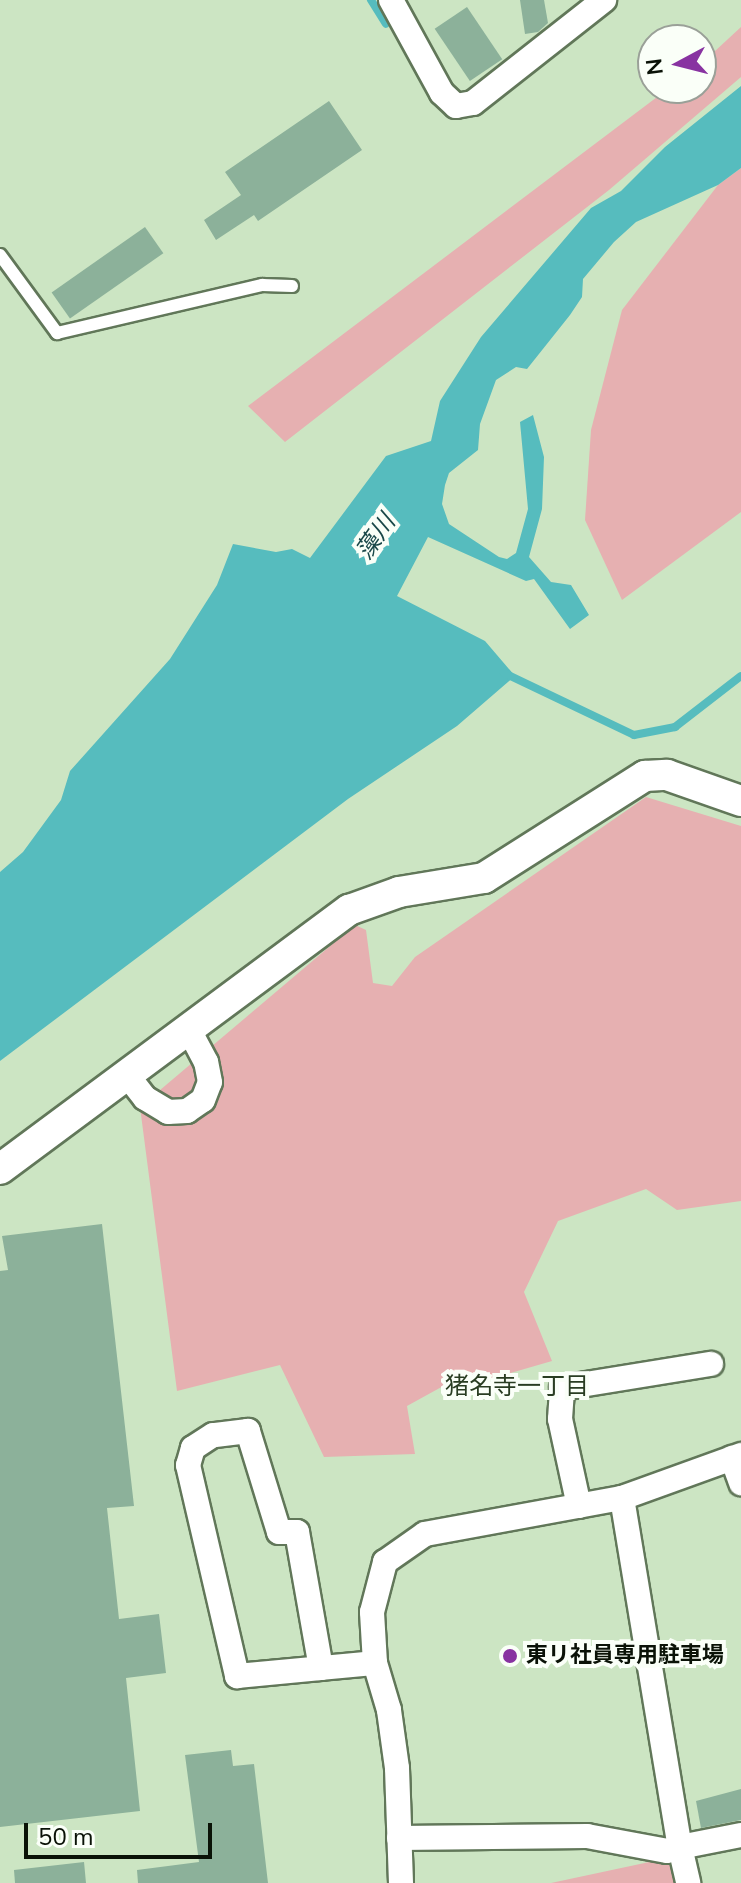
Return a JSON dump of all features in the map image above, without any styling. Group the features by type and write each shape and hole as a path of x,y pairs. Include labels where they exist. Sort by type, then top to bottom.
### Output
{"street":[{"path":"391,0 442,93 456,106 473,103 590,4"},
{"path":"0,1169 349,910 399,892 484,878 645,776 667,775 741,801"},
{"path":"127,1075 145,1098 168,1112 187,1111 203,1100 210,1082 206,1062 188,1028"},
{"path":"579,1506 560,1419 562,1388 711,1364"},
{"path":"321,1668 297,1532 279,1532 248,1431 213,1435 193,1448 188,1465 237,1676 375,1663"},
{"path":"401,1883 393,1739 375,1663 372,1612 385,1562 425,1534 622,1498 737,1457 741,1483"},
{"path":"622,1498 688,1883"},
{"path":"399,1838 587,1836 667,1851 741,1835"}],"lane":[{"path":"0,255 57,333 262,285 292,286"}],"shaded area":[{"path":"741,27 741,77 717,98 717,49"},
{"path":"648,104 709,104 609,190 285,442 248,406"},
{"path":"741,168 741,512 622,600 585,520 591,430 622,310 718,185"},
{"path":"646,797 741,826 741,1201 677,1210 646,1189 558,1221 524,1292 552,1361 487,1380 456,1379 407,1406 415,1454 324,1457 280,1365 177,1391 140,1107 355,925 366,930 373,983 392,986 415,957"},
{"path":"668,1858 676,1862 681,1883 551,1883"}],"water":[{"name":"藻川","path":"741,86 741,168 718,185 636,222 614,242 583,279 582,297 570,315 527,369 516,367 496,380 480,424 478,450 449,473 445,485 442,504 449,524 499,557 507,559 516,553 528,509 520,422 533,415 544,457 542,509 529,557 551,582 571,585 589,615 570,629 534,579 526,581 428,537 397,596 485,641 515,676 457,726 348,799 0,1061 0,872 23,852 61,800 70,771 170,659 217,585 233,544 276,552 292,549 310,558 386,456 431,441 440,401 481,337 591,208 621,191 665,147"}],"building":[{"path":"520,0 544,0 548,23 538,32 525,34"},
{"path":"467,7 502,59 470,81 435,29"},
{"path":"329,101 362,150 258,221 254,215 216,240 204,220 241,195 225,172"},
{"path":"145,227 163,253 70,319 52,292"},
{"path":"102,1224 134,1506 107,1508 119,1619 159,1614 166,1673 126,1678 140,1811 0,1827 0,1271 8,1270 2,1236"},
{"path":"231,1750 233,1766 254,1764 268,1883 138,1883 137,1870 199,1862 185,1755"},
{"path":"741,1789 741,1820 701,1828 696,1801"},
{"path":"84,1862 86,1883 15,1883 14,1870"}],"waterway":[{"path":"371,0 386,24"},
{"path":"504,673 634,735 675,727 741,676"}],"place":[{"name":"東リ社員専用駐車場","path":"510,1656"}],"district":[{"name":"猪名寺一丁目","path":"517,1387"}]}
